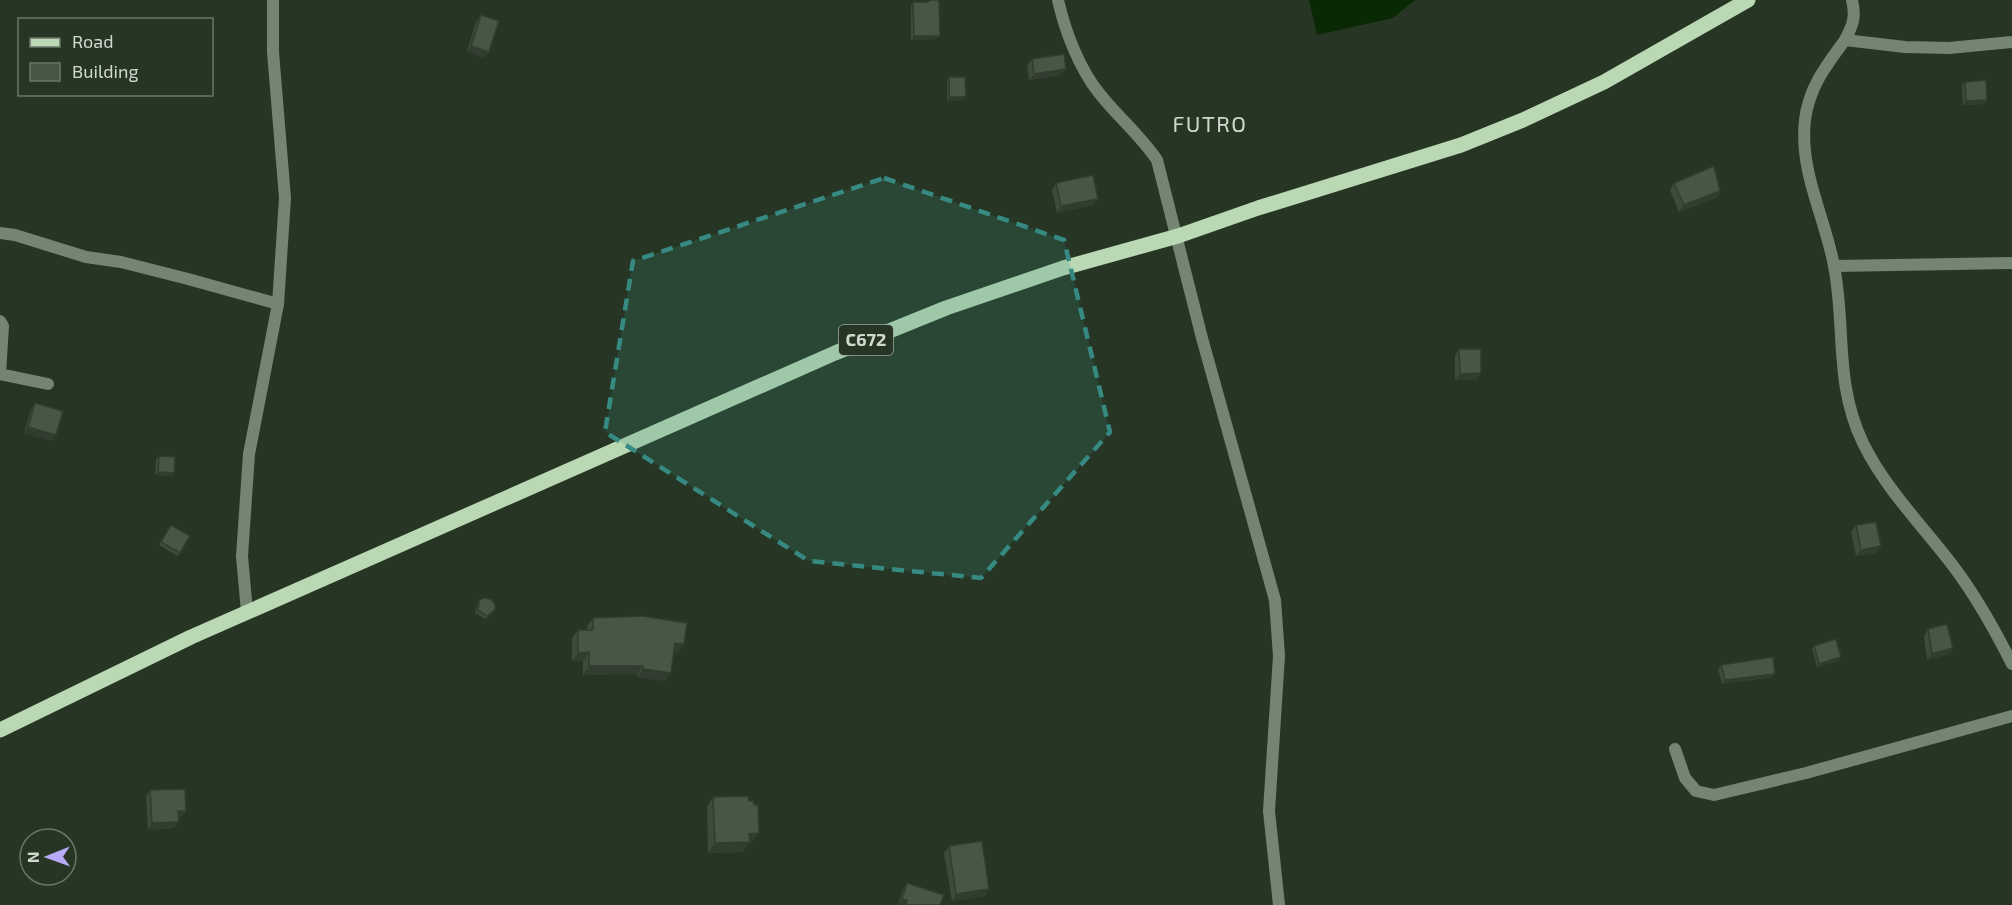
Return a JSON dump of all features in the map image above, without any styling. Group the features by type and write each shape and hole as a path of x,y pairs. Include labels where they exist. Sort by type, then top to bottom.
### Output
{"main road":[{"name":"C672","path":"0,730 248,612 845,349 946,308 1052,271 1178,236 1258,208 1461,145 1523,120 1604,82 1748,0"}],"street":[{"path":"248,612 242,556 249,454 278,304 285,198 273,52 273,0"},
{"path":"1058,0 1063,22 1099,94 1145,143 1157,160 1202,338 1275,600 1280,656 1269,811 1279,905"},
{"path":"1852,0 1854,20 1845,40 1816,79 1805,122 1805,149 1811,182 1834,266 1840,347 1848,404 1863,444 1913,518 1961,578 1993,625 2012,664"},
{"path":"1845,40 1891,47 1921,48 2012,42"},
{"path":"0,233 86,257 121,262 278,304"},
{"path":"1834,266 2012,263"},
{"path":"0,321 3,326 0,375 48,384"},
{"path":"1675,750 1685,778 1696,791 1714,795 1806,773 2012,716"}],"highlighted area":[{"path":"884,178 1064,240 1110,432 981,578 809,561 605,432 633,261"}],"shaded area":[{"path":"1309,0 1415,0 1393,18 1317,35"}],"building":[{"path":"939,0 940,36 914,36 913,2"},
{"path":"481,15 499,21 489,52 471,46"},
{"path":"1064,54 1066,69 1034,74 1032,59"},
{"path":"949,77 965,77 966,97 949,97"},
{"path":"1986,80 1987,100 1966,101 1965,82"},
{"path":"1714,166 1720,191 1684,205 1674,183"},
{"path":"1093,175 1098,199 1061,206 1056,183"},
{"path":"1459,349 1481,349 1481,373 1460,374"},
{"path":"35,403 63,411 56,435 28,427"},
{"path":"159,456 175,457 174,473 158,472"},
{"path":"1876,522 1881,546 1861,550 1856,525"},
{"path":"171,525 190,536 180,553 161,542"},
{"path":"483,598 491,599 495,604 495,610 487,616 478,610 479,601"},
{"path":"642,616 687,623 684,644 675,643 671,673 643,669 643,666 589,666 589,652 578,653 578,630 593,630 593,618"},
{"path":"1947,624 1953,648 1932,654 1928,629"},
{"path":"1836,639 1841,657 1819,664 1814,646"},
{"path":"1773,657 1775,674 1725,680 1721,665"},
{"path":"185,789 186,811 178,811 179,822 152,823 150,790"},
{"path":"748,796 749,801 758,805 759,833 749,834 750,842 715,843 713,797"},
{"path":"982,841 989,889 956,894 949,846"},
{"path":"907,883 944,895 940,905 906,905 907,900 902,899"}],"district":[{"name":"FUTRO","path":"1210,124"}]}
